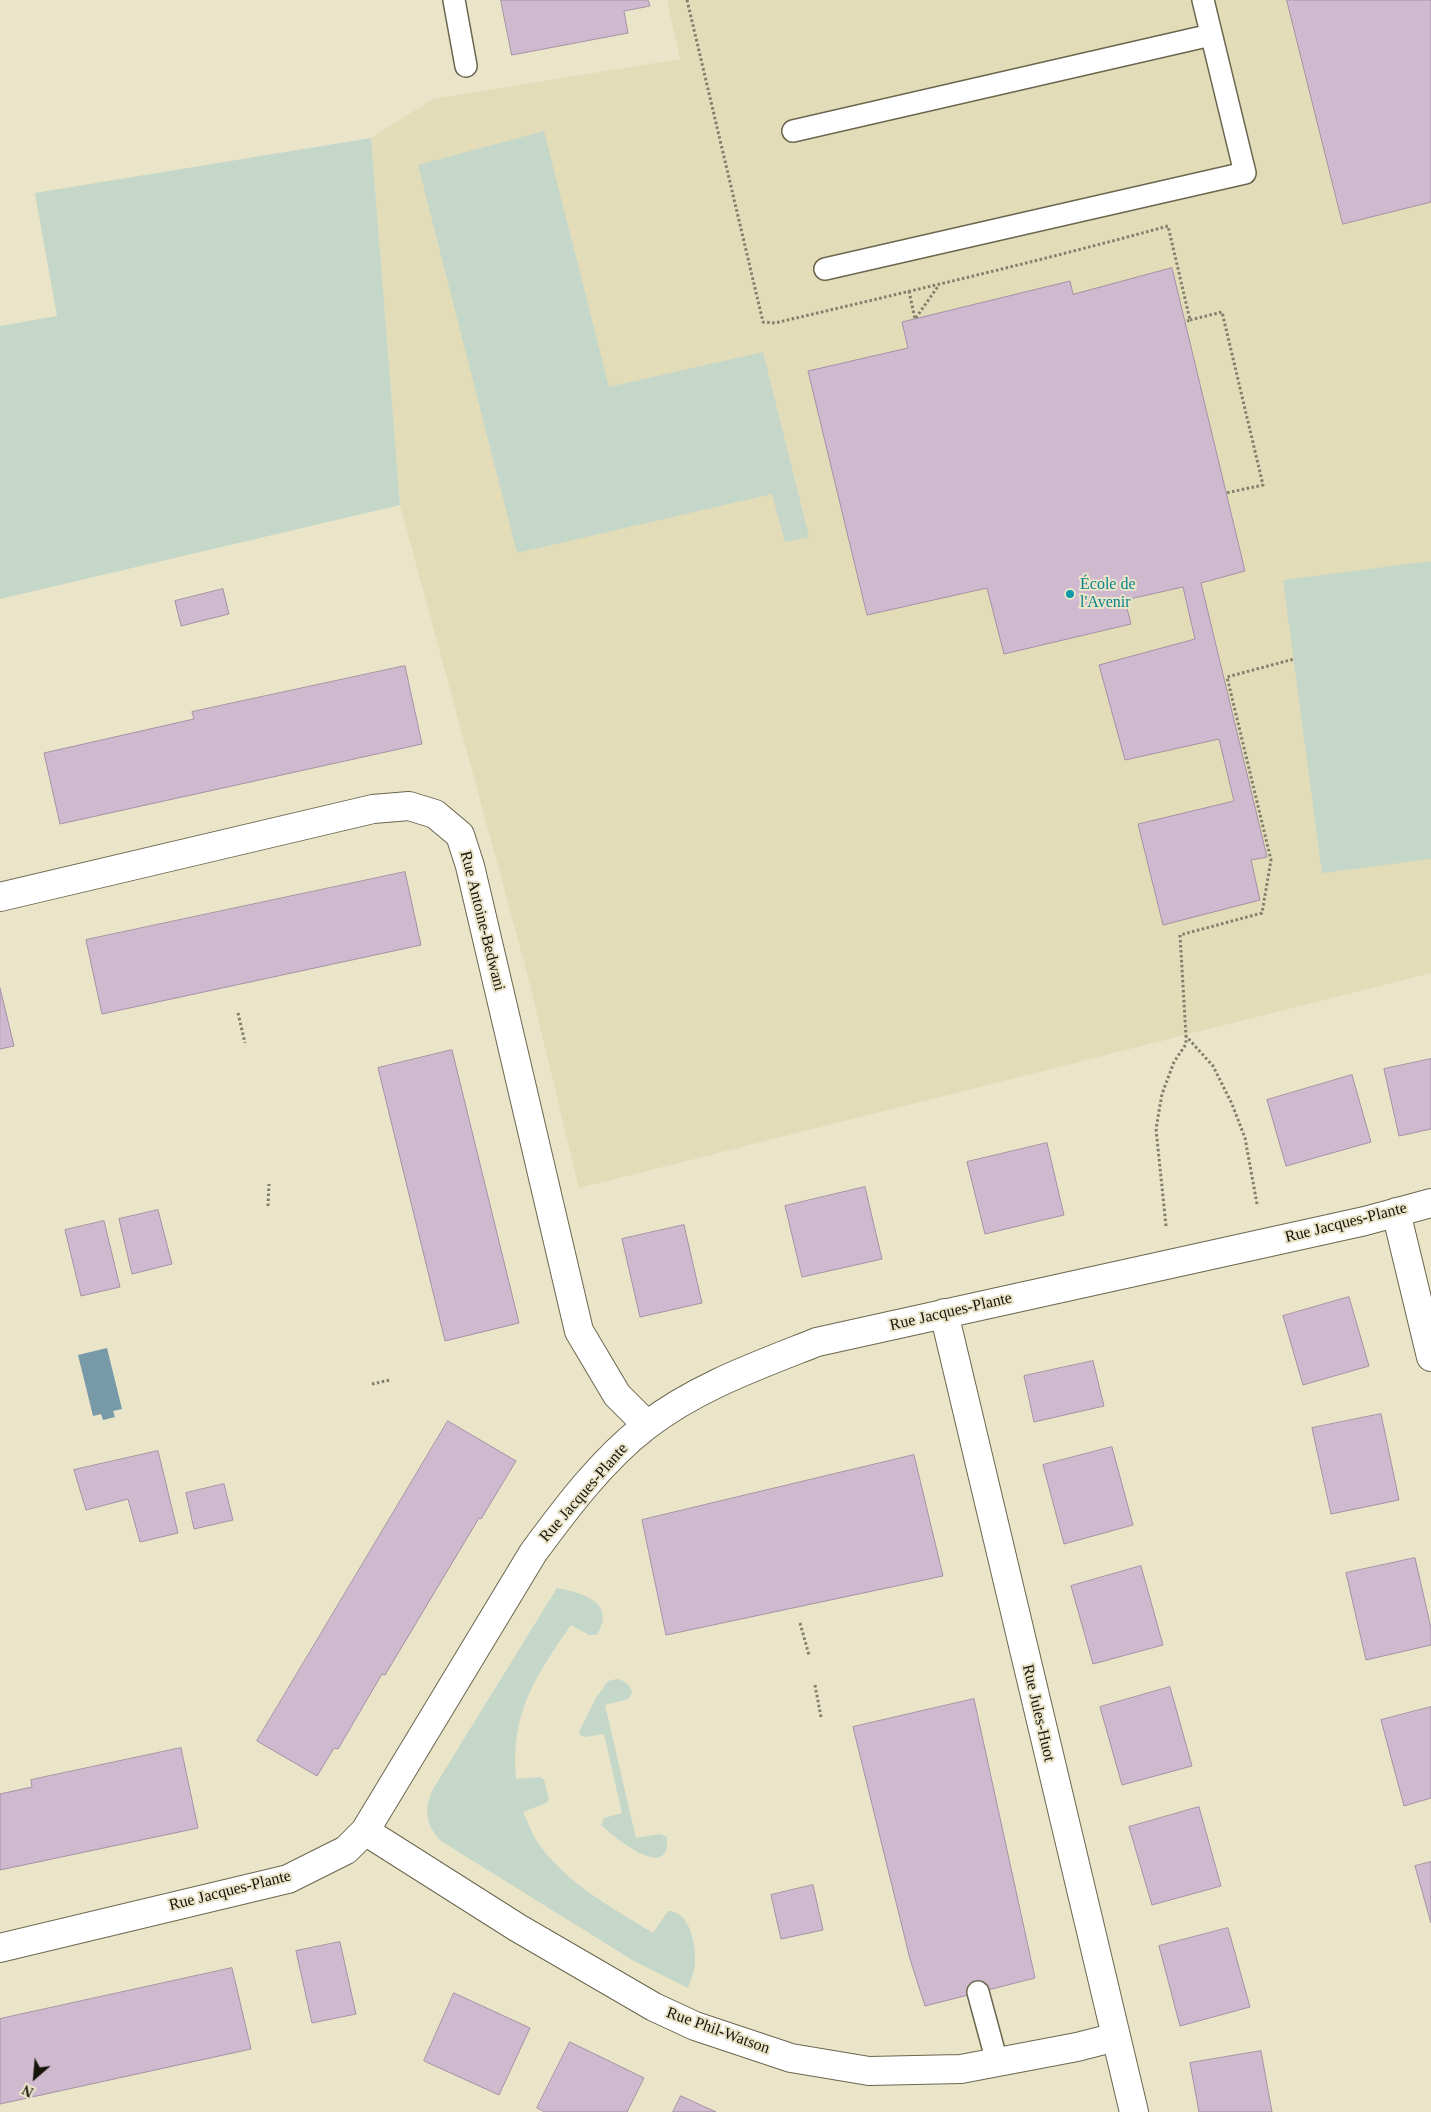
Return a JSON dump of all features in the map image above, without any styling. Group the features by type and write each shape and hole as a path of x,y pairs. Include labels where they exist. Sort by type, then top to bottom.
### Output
{"street":[{"name":"Rue Antoine-Bedwani","path":"0,897 373,809 410,806 434,814 460,835 470,866 579,1331 617,1395 647,1425"},
{"name":"Rue Jacques-Plante","path":"0,1948 288,1878 346,1850 366,1831 533,1553 559,1517 621,1447 647,1425 678,1405 740,1373 816,1342 1364,1221 1431,1203"},
{"path":"1396,1212 1431,1357"},
{"name":"Rue Jules-Huot","path":"944,1313 1134,2112"},
{"name":"Rue Phil-Watson","path":"366,1831 518,1928 654,2007 695,2026 791,2058 869,2071 961,2069 1077,2047 1116,2037"}],"lane":[{"path":"454,0 466,66"},
{"path":"826,269 1245,173 1203,0"},
{"path":"793,132 1211,35"},
{"path":"978,1992 997,2062"}],"path":[{"path":"687,0 763,322 775,323 909,292 1051,258 1168,226 1190,320"},
{"path":"909,292 914,319 940,284"},
{"path":"1185,322 1222,312 1264,485 1226,493"},
{"path":"1166,1226 1156,1128 1162,1094 1174,1062 1186,1044 1180,935 1262,913 1271,860 1226,676 1294,659"},
{"path":"238,1013 245,1043"},
{"path":"1186,1036 1213,1066 1232,1104 1244,1138 1257,1204"},
{"path":"268,1206 269,1184"},
{"path":"372,1384 390,1380"},
{"path":"800,1623 808,1655"},
{"path":"815,1685 821,1717"}],"shaded area":[{"path":"667,0 1431,0 1431,973 579,1188 527,973 400,505 371,138 433,99 680,59"}],"green space":[{"path":"544,131 609,387 763,352 809,537 785,542 772,494 517,553 418,165"},
{"path":"371,138 400,505 0,599 0,326 57,316 35,193"},
{"path":"1431,561 1431,859 1322,873 1283,580"},
{"path":"557,1588 586,1596 594,1601 600,1607 603,1614 602,1624 597,1635 589,1635 571,1625 546,1662 528,1697 521,1715 517,1734 515,1756 516,1779 540,1777 544,1780 549,1800 523,1812 538,1843 550,1858 576,1883 606,1904 653,1933 668,1911 675,1912 681,1916 690,1929 695,1954 693,1975 688,1988 634,1961 441,1841 429,1823 427,1810 433,1789"},
{"path":"617,1679 628,1684 632,1694 628,1699 605,1705 636,1838 660,1834 667,1837 666,1851 660,1857 651,1857 640,1853 601,1825 604,1818 622,1813 604,1734 586,1737 581,1736 579,1732 596,1698 608,1681"}],"water":[{"path":"107,1348 122,1409 113,1411 115,1417 103,1420 101,1414 93,1416 78,1355"}],"building":[{"path":"501,0 648,0 650,6 624,11 628,33 512,55"},
{"path":"1287,0 1431,0 1431,202 1343,224"},
{"name":"École de l'Avenir","path":"1172,268 1245,571 1201,583 1267,857 1251,860 1260,900 1163,925 1138,824 1234,801 1219,739 1125,760 1099,665 1195,639 1183,587 1125,600 1131,624 1004,654 987,588 867,615 808,371 908,348 902,322 1070,281 1073,294"},
{"path":"223,589 229,614 181,626 175,601"},
{"path":"405,666 422,744 60,824 44,753 194,719 192,712"},
{"path":"405,872 421,945 102,1014 86,940"},
{"path":"0,988 14,1046 0,1049"},
{"path":"452,1050 519,1323 445,1341 378,1068"},
{"path":"1431,1059 1431,1129 1399,1136 1384,1069"},
{"path":"1352,1075 1371,1142 1286,1166 1267,1100"},
{"path":"1047,1143 1064,1215 985,1234 967,1162"},
{"path":"865,1187 882,1259 802,1277 785,1206"},
{"path":"158,1210 172,1264 132,1274 119,1219"},
{"path":"104,1221 120,1287 81,1296 65,1230"},
{"path":"684,1225 702,1303 640,1317 622,1239"},
{"path":"1349,1297 1369,1366 1303,1385 1283,1316"},
{"path":"1093,1361 1104,1406 1034,1422 1024,1376"},
{"path":"1381,1414 1399,1500 1331,1514 1312,1428"},
{"path":"448,1421 516,1461 481,1519 479,1518 385,1675 382,1674 338,1749 334,1748 317,1776 257,1741"},
{"path":"1112,1447 1133,1525 1064,1544 1043,1465"},
{"path":"158,1451 178,1533 140,1542 128,1499 86,1510 74,1470"},
{"path":"914,1455 943,1576 666,1635 642,1520"},
{"path":"224,1484 233,1520 194,1529 186,1493"},
{"path":"1415,1558 1431,1628 1431,1645 1366,1660 1346,1573"},
{"path":"1141,1566 1163,1645 1093,1664 1071,1586"},
{"path":"1170,1687 1192,1766 1122,1785 1100,1707"},
{"path":"974,1699 1035,1978 925,2006 910,1959 853,1727"},
{"path":"1431,1707 1431,1798 1404,1806 1381,1720"},
{"path":"181,1748 198,1828 0,1870 0,1794 32,1787 31,1780"},
{"path":"1199,1807 1221,1886 1152,1905 1129,1827"},
{"path":"1431,1862 1431,1923 1415,1866"},
{"path":"813,1885 823,1930 781,1939 771,1895"},
{"path":"1228,1928 1250,2007 1180,2026 1159,1946"},
{"path":"340,1942 356,2014 312,2023 296,1951"},
{"path":"232,1968 251,2049 0,2104 0,2019"},
{"path":"454,1993 530,2028 499,2095 424,2061"},
{"path":"570,2042 644,2078 627,2112 545,2112 537,2108"},
{"path":"1261,2051 1272,2112 1199,2112 1190,2063"},
{"path":"681,2096 716,2112 673,2112"}],"place":[{"name":"École de l'Avenir","path":"1070,594"}]}
